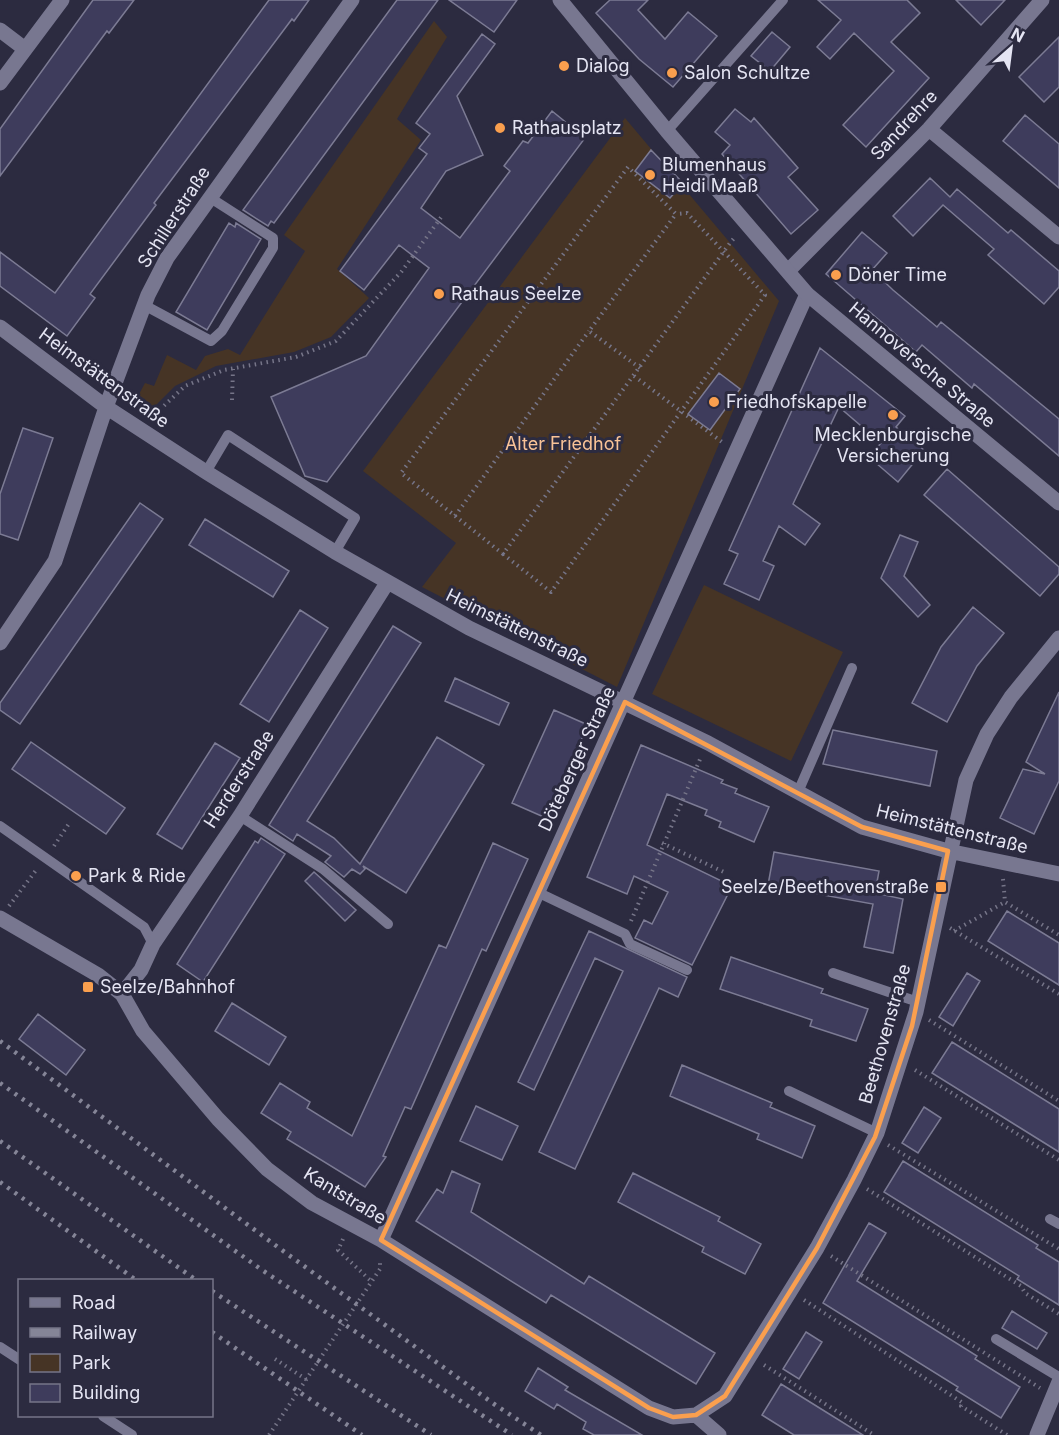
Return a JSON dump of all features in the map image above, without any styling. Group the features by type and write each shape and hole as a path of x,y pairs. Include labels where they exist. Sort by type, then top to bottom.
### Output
{"street":[{"path":"0,83 62,0"},
{"name":"Schillerstraße","path":"0,643 55,561 106,407 144,304 167,258 352,0"},
{"name":"Hannoversche Straße","path":"560,0 667,131 807,294 1059,503"},
{"name":"Sandrehre","path":"788,271 929,129 1036,2"},
{"path":"0,30 25,49"},
{"path":"929,129 1059,237"},
{"name":"Döteberger Straße","path":"381,1240 807,294"},
{"name":"Heimstättenstraße","path":"0,327 106,407 206,472 387,583 469,628 708,743 862,827 948,851 1059,874"},
{"name":"Herderstraße","path":"122,994 141,970 153,944 240,816 387,583"},
{"name":"Beethovenstraße","path":"696,1415 725,1396 751,1357 817,1248 876,1135 902,1062 917,1007 948,851 966,780 987,734 1011,697 1059,638"},
{"name":"Kantstraße","path":"0,918 98,975 122,994 143,1031 218,1119 267,1169 312,1203 381,1240 649,1408 673,1417 696,1415"},
{"path":"1037,1435 1056,1389"},
{"path":"696,1415 719,1435"}],"lane":[{"path":"667,131 783,0"},
{"path":"144,304 211,341 222,331 273,248 273,238 209,197"},
{"path":"206,472 228,435 355,518 335,552"},
{"path":"798,792 852,668"},
{"path":"240,816 323,869 388,924"},
{"path":"0,826 144,927 153,944"},
{"path":"537,892 625,934 630,944 687,970"},
{"path":"833,973 917,1007"},
{"path":"789,1091 876,1135"},
{"path":"996,1339 1059,1377"},
{"path":"0,1347 18,1359"},
{"path":"105,1417 132,1435"}],"path":[{"path":"455,516 676,214 687,213 765,295 551,592 455,516 401,473 628,167 676,214"},
{"path":"140,429 185,386 224,370 296,357 336,341 402,271 442,216"},
{"path":"503,554 746,224"},
{"path":"589,331 640,368"},
{"path":"232,400 233,369"},
{"path":"634,376 737,452"},
{"path":"625,934 662,843 708,743"},
{"path":"662,843 726,873"},
{"path":"1002,862 1005,902"},
{"path":"953,931 1005,902"},
{"path":"1005,902 1059,935"},
{"path":"934,918 1059,994"},
{"path":"917,1007 1059,1101"},
{"path":"902,1062 1059,1160"},
{"path":"876,1135 1059,1249"},
{"path":"854,1180 1021,1286 1025,1293 1059,1314"},
{"path":"817,1248 1056,1389"},
{"path":"338,1250 372,1282"},
{"path":"269,1435 380,1269"},
{"path":"791,1291 963,1403 961,1406 1007,1435"},
{"path":"751,1357 874,1435"},
{"path":"275,1359 307,1380"}],"highlighted area":[{"path":"625,702 862,827 948,851 912,1026 875,1137 817,1248 725,1396 696,1415 673,1417 649,1408 381,1240"}],"green space":[{"path":"434,21 447,37 397,119 421,140 337,269 369,298 331,337 294,352 216,366 175,386 152,409 137,398 145,383 154,386 167,355 196,370 205,356 228,349 240,355 305,251 284,235"},
{"name":"Alter Friedhof","path":"625,118 779,301 617,687 422,587 456,543 363,471"},
{"path":"704,585 843,652 791,761 652,694"}],"building":[{"path":"93,0 134,0 109,33 107,31 0,176 0,129"},
{"path":"269,0 309,0 294,21 292,19 154,203 156,205 90,294 95,298 67,336 0,286 0,252 55,293"},
{"path":"397,0 438,0 274,223 271,221 268,226 243,210"},
{"path":"449,0 517,0 494,32"},
{"path":"610,0 648,0 638,10 665,39 688,12 717,36 673,87 639,59 596,13"},
{"path":"818,0 907,0 920,13 891,42 929,78 866,147 843,125 894,71 854,33 830,59 817,47 841,20"},
{"path":"956,0 1005,0 981,25"},
{"path":"772,32 790,47 770,71 751,56"},
{"name":"Rathaus Seelze","path":"482,34 495,44 457,96 483,155 446,171 421,208 460,238 510,171 504,166 523,141 528,143 552,111 585,138 327,482 305,476 271,397 366,356 429,268 399,245 364,290 340,271 427,154 419,148 430,134 416,123"},
{"path":"1059,37 1059,87 1044,102 1019,77"},
{"path":"735,109 751,122 754,118 798,168 788,177 818,210 791,234 722,154 730,145 715,132"},
{"path":"1025,115 1059,144 1059,188 1003,141"},
{"path":"651,150 683,183 670,198 635,171"},
{"path":"930,178 950,197 957,189 1008,233 1011,230 1059,271 1059,287 1044,304 988,255 994,249 943,205 913,236 893,216"},
{"path":"229,223 235,227 236,223 261,239 207,330 176,312"},
{"path":"862,232 887,253 872,270 893,290 937,327 941,322 1059,419 1059,456 974,384 972,388 922,345 916,352 826,274"},
{"path":"820,348 905,416 896,427 924,450 898,482 869,457 881,443 839,407 793,504 820,524 805,545 779,526 763,561 774,566 759,600 724,584 738,554 729,550"},
{"name":"Friedhofskapelle","path":"719,373 740,389 710,430 688,414"},
{"path":"23,428 53,438 18,540 0,534 0,494"},
{"path":"947,469 1059,567 1059,574 1040,596 924,495"},
{"path":"140,503 163,519 20,724 0,710 0,703"},
{"path":"205,519 289,571 273,597 189,545"},
{"path":"900,535 918,542 904,576 930,605 918,617 881,578"},
{"path":"973,607 1004,633 977,666 947,722 912,703 941,647"},
{"path":"300,610 328,628 269,722 240,704"},
{"path":"393,626 421,643 307,821 334,838 360,864 437,737 484,765 406,893 363,866 365,869 360,874 352,869 344,877 325,862 331,856 297,834 293,841 269,825"},
{"path":"455,678 509,703 499,725 445,701"},
{"path":"1059,692 1059,781 1034,834 1000,818 1023,769 1045,774 1026,762"},
{"path":"554,710 588,725 546,818 512,803"},
{"path":"833,730 937,751 930,786 823,764"},
{"path":"31,742 125,808 106,834 12,769"},
{"path":"215,743 240,758 182,849 157,834"},
{"path":"641,745 723,780 721,783 737,789 735,793 769,807 754,842 719,827 721,822 705,815 707,810 667,794 647,845 732,886 692,965 635,938 644,920 652,924 668,892 634,876 627,894 587,877"},
{"path":"261,838 285,854 203,982 177,964 255,841 258,843"},
{"path":"493,843 528,859 486,951 482,949 411,1109 405,1107 383,1156 386,1157 365,1187 287,1139 291,1132 261,1113 280,1083 310,1102 307,1108 352,1136 439,945 446,948"},
{"path":"774,852 879,871 875,893 903,899 893,953 864,947 873,904 768,885"},
{"path":"314,872 356,910 345,921 305,881"},
{"path":"1007,911 1059,943 1059,985 988,941"},
{"path":"589,931 687,977 678,997 659,988 575,1169 539,1152 623,971 595,958 534,1090 518,1082"},
{"path":"731,957 823,989 821,993 868,1009 856,1041 810,1026 812,1020 720,989"},
{"path":"967,973 980,981 953,1026 939,1017"},
{"path":"232,1003 286,1037 269,1065 215,1031"},
{"path":"38,1014 85,1050 66,1075 19,1039"},
{"path":"952,1042 1059,1109 1059,1152 932,1073"},
{"path":"682,1065 772,1103 770,1107 815,1126 802,1158 757,1139 759,1134 670,1096"},
{"path":"476,1106 518,1126 502,1160 460,1141"},
{"path":"924,1107 941,1118 918,1153 902,1143"},
{"path":"903,1161 1038,1245 1036,1248 1059,1262 1059,1305 1017,1279 1019,1276 884,1192"},
{"path":"452,1171 480,1184 471,1212 584,1284 589,1276 715,1353 696,1384 551,1295 546,1303 416,1221 437,1189 443,1193"},
{"path":"633,1173 720,1217 718,1221 761,1244 745,1274 702,1252 704,1247 618,1202"},
{"path":"869,1223 886,1233 857,1281 977,1356 975,1359 1020,1387 1001,1418 956,1390 958,1387 823,1303"},
{"path":"1012,1311 1047,1333 1037,1349 1002,1328"},
{"path":"806,1332 822,1342 799,1379 783,1369"},
{"path":"538,1368 568,1387 565,1390 642,1435 594,1435 583,1429 586,1422 557,1404 554,1409 525,1391"},
{"path":"781,1384 863,1435 794,1435 762,1415"}],"railway":[{"path":"0,1041 275,1245 494,1404 541,1435"},
{"path":"0,1083 262,1270 512,1435"},
{"path":"0,1141 195,1279"},
{"path":"0,1182 135,1279"},
{"path":"213,1292 431,1435"},
{"path":"213,1333 362,1435"}],"place":[{"name":"Dialog","path":"564,66"},
{"name":"Salon Schultze","path":"672,73"},
{"name":"Rathausplatz","path":"500,128"},
{"name":"Blumenhaus Heidi Maaß","path":"650,175"},
{"name":"Döner Time","path":"836,275"},
{"name":"Rathaus Seelze","path":"439,294"},
{"name":"Friedhofskapelle","path":"714,402"},
{"name":"Mecklenburgische Versicherung","path":"893,415"},
{"name":"Park & Ride","path":"76,876"},
{"name":"Seelze/Beethovenstraße","path":"941,887"},
{"name":"Seelze/Bahnhof","path":"88,987"}]}
